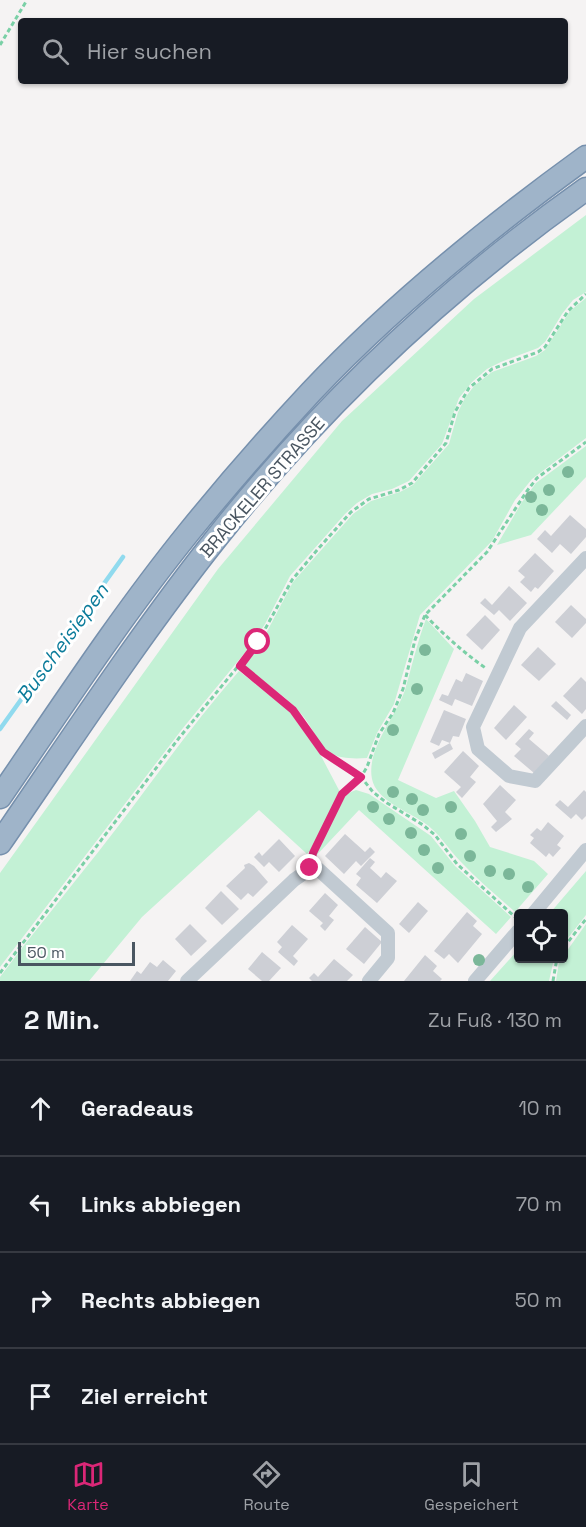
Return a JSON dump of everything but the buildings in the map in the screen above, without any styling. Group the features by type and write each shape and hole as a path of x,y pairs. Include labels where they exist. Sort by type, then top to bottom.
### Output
{"highway":[{"name":"BRACKELER STRASSE","path":"0,797 122,620 188,534 312,391 424,284 586,157"},
{"name":"BRACKELER STRASSE","path":"0,843 162,609 218,535 279,464 337,402 440,304 504,250 586,189"}],"street":[{"path":"586,558 520,628 473,727 478,749 509,776 535,781 586,726"},
{"path":"537,909 586,850"},
{"path":"187,981 294,880 310,868 318,869 388,933 388,958 369,981"},
{"path":"475,981 514,937"}],"path":[{"path":"0,45 27,0"},
{"path":"0,973 187,729 258,642 292,580 351,512 369,500 412,483 446,443 455,412 469,388 492,369 538,352 544,347 568,311 586,294"},
{"path":"310,868 313,853 342,794 361,777 379,734 393,713 403,689 415,639 425,615 487,552 537,478 586,442"},
{"path":"425,615 468,656 497,676"},
{"path":"240,666 293,710 323,752 361,777 373,792 387,803 435,835 458,864 514,914"},
{"path":"568,942 586,919"},
{"path":"553,981 556,963"}],"green space":[{"path":"586,215 586,292 573,300 545,342 538,348 487,369 472,382 459,398 442,444 409,481 392,489 372,494 357,503 290,576 252,644 183,728 0,967 0,873 218,569 342,421 474,299"},
{"path":"586,298 586,438 532,479 515,500 492,541 420,615 394,704 377,733 367,758 337,756 328,751 294,706 244,665 261,643 293,582 353,514 371,501 400,492 413,485 449,444 458,412 474,386 492,372 536,356 545,350 570,311"},
{"path":"586,446 586,477 531,535 497,545 536,483"},
{"path":"426,619 454,649 398,780 436,798 454,791 490,847 534,861 548,874 514,911 467,869 429,826 379,793 372,779 373,756 405,690"},
{"path":"239,671 289,711 320,754 340,792 314,846 307,854 259,810 142,917 89,981 0,981 0,977 24,945"},
{"path":"356,790 369,794 431,836 455,866 511,917 496,934 359,810 313,859 336,810 346,794"},
{"path":"586,871 586,915 568,938 568,909 553,909"},
{"path":"586,924 586,981 556,981 559,963 568,963 568,949"},
{"path":"514,954 514,963 553,963 549,981 490,981"}],"waterway":[{"name":"Buscheisiepen","path":"0,729 123,557"}],"route":[{"path":"258,642 240,666 293,710 323,752 361,777 342,794 313,853 310,868"}]}
